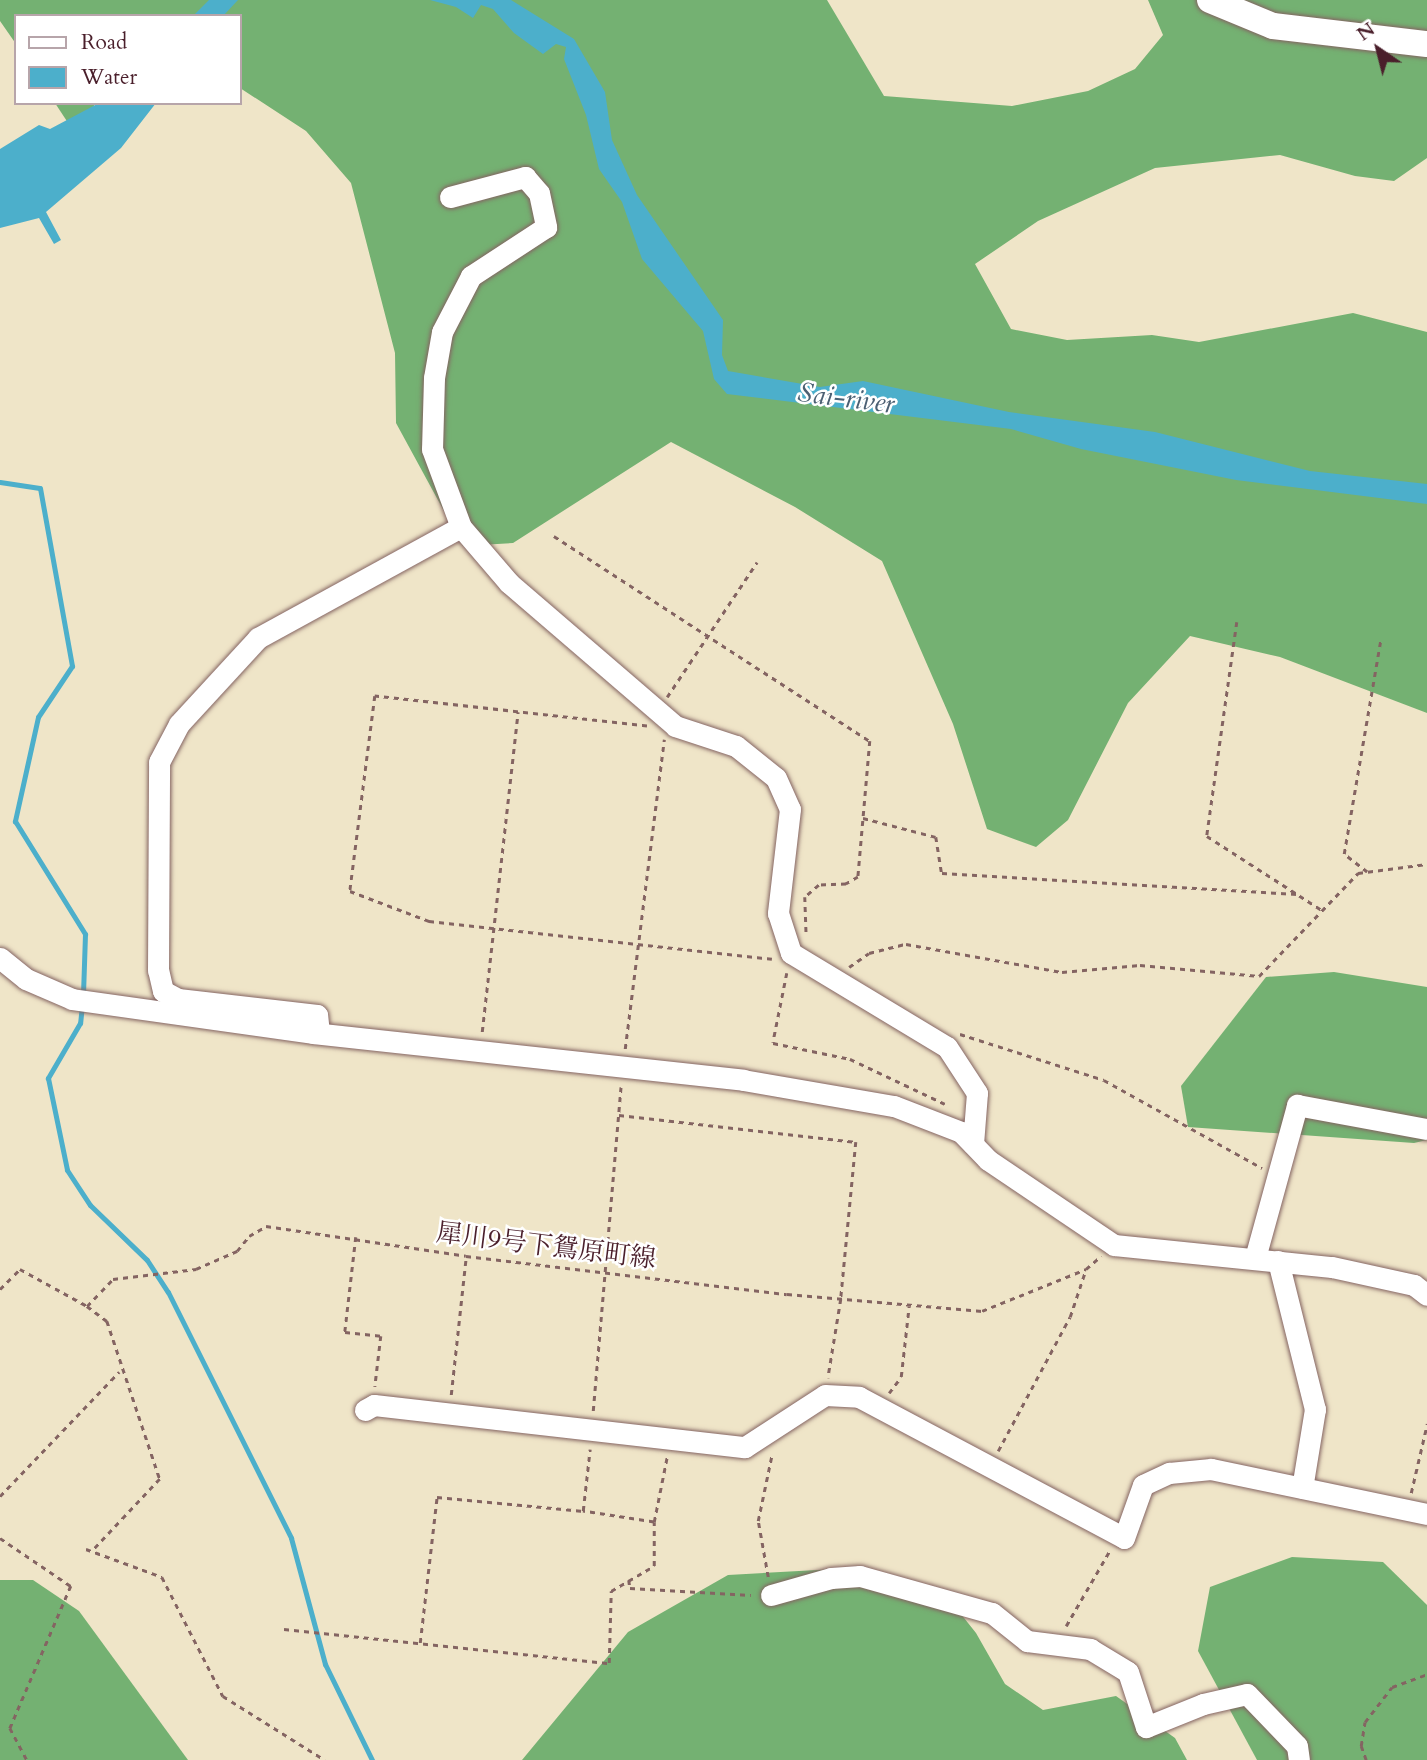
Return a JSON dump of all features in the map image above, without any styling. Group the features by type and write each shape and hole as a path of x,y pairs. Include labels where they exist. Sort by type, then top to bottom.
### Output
{"main road":[{"path":"1210,0 1273,26 1425,44"}],"street":[{"path":"450,197 525,177 539,193 546,227 471,276 442,332 433,378 432,449 461,527 509,583 666,722 736,746 776,778 789,810 778,913 791,953 942,1044 977,1093 973,1144"},
{"path":"316,1033 317,1015 178,999 163,991 158,971 159,762 179,724 258,638 461,527"},
{"path":"0,958 26,979 72,999 316,1033 623,1069 743,1080 894,1105 961,1132 1027,1188 1114,1245 1255,1258 1368,1274 1413,1285 1426,1294"},
{"path":"1255,1258 1297,1105 1427,1129"},
{"path":"1279,1261 1315,1409 1302,1488"},
{"path":"369,1407 592,1427 745,1447 825,1395 859,1396 991,1463 1124,1538 1143,1485 1170,1473 1211,1469 1417,1512"},
{"path":"772,1595 831,1578 860,1576 992,1613 1027,1641 1054,1647 1090,1649 1128,1672 1146,1727 1203,1704 1247,1695 1297,1746 1298,1760"}],"path":[{"path":"554,536 870,741 858,877 846,884 820,885 805,897 806,933"},
{"path":"583,1511 608,1271 623,1069 666,722 710,637 757,562"},
{"path":"1237,622 1207,836 1322,910"},
{"path":"1367,872 1344,854 1381,638"},
{"path":"666,722 518,712 375,696 350,891 429,921 780,960 791,953"},
{"path":"480,1051 518,712"},
{"path":"863,818 936,836 942,873 1297,894"},
{"path":"832,979 869,953 906,944 1062,972 1140,965 1259,976 1358,873 1427,864"},
{"path":"791,953 773,1044 850,1059 956,1110"},
{"path":"942,1044 964,1032 1104,1080 1236,1150 1276,1178"},
{"path":"619,1115 856,1142 841,1299 825,1395"},
{"name":"犀川9号下鴛原町線","path":"87,1306 113,1279 196,1269 237,1251 249,1236 266,1226 356,1237 466,1256 841,1299 982,1311 1086,1269 1114,1245"},
{"path":"356,1237 345,1332 381,1336 369,1407"},
{"path":"449,1416 466,1256"},
{"path":"0,1289 20,1269 87,1306 107,1321 120,1371 160,1479 94,1549"},
{"path":"991,1463 1070,1317 1086,1269"},
{"path":"878,1406 901,1377 909,1305"},
{"path":"0,1496 120,1371"},
{"path":"1417,1512 1427,1424"},
{"path":"284,1629 609,1663 611,1591 654,1566 654,1522 670,1437"},
{"path":"629,1580 630,1588 772,1595 758,1521 768,1461 777,1444"},
{"path":"420,1643 437,1497 583,1511 654,1522"},
{"path":"1054,1647 1119,1535"},
{"path":"0,1538 71,1586 10,1728 27,1760"},
{"path":"86,1549 162,1577 223,1696 325,1760"},
{"path":"1366,1760 1361,1746 1366,1722 1392,1687 1427,1674"}],"green space":[{"path":"0,0 827,0 884,96 1012,106 1088,91 1135,69 1163,35 1148,0 1427,0 1427,158 1394,181 1355,176 1280,155 1155,168 1038,221 975,264 1011,329 1067,340 1152,335 1199,342 1353,313 1427,332 1427,713 1280,657 1190,636 1128,703 1068,820 1036,847 987,829 953,724 882,561 795,507 671,442 513,543 463,546 396,423 395,353 351,183 306,131 242,89 242,14 14,14 14,41 0,21"},
{"path":"56,105 94,105 74,132"},
{"path":"1334,972 1427,987 1427,1140 1414,1143 1188,1127 1181,1086 1266,977"},
{"path":"1292,1557 1383,1562 1427,1605 1427,1760 1257,1760 1198,1651 1210,1587"},
{"path":"836,1569 941,1589 976,1633 1005,1684 1043,1710 1116,1696 1175,1738 1187,1760 522,1760 628,1632 728,1575"},
{"path":"0,1580 33,1580 79,1611 188,1760 0,1760"}],"water":[{"path":"209,0 238,0 225,14 195,14"},
{"name":"Sai-river","path":"430,0 511,0 574,39 605,92 612,140 637,195 723,320 722,355 728,371 820,387 863,381 1009,412 1155,432 1310,471 1427,484 1427,504 1236,480 1081,449 1011,429 727,394 714,379 703,331 642,259 622,202 599,169 586,115 564,59 566,47 556,44 543,54 514,33 493,9 481,5 473,18 456,7"},
{"path":"95,105 154,105 121,148 46,212 61,240 54,244 39,218 0,228 0,149 39,125 50,129"}],"waterway":[{"path":"0,482 40,488 72,666 38,717 15,821 85,934 83,995"},
{"path":"82,1005 80,1023 48,1078 67,1170 90,1205 147,1260 168,1292 291,1538 325,1664 372,1760"}]}
